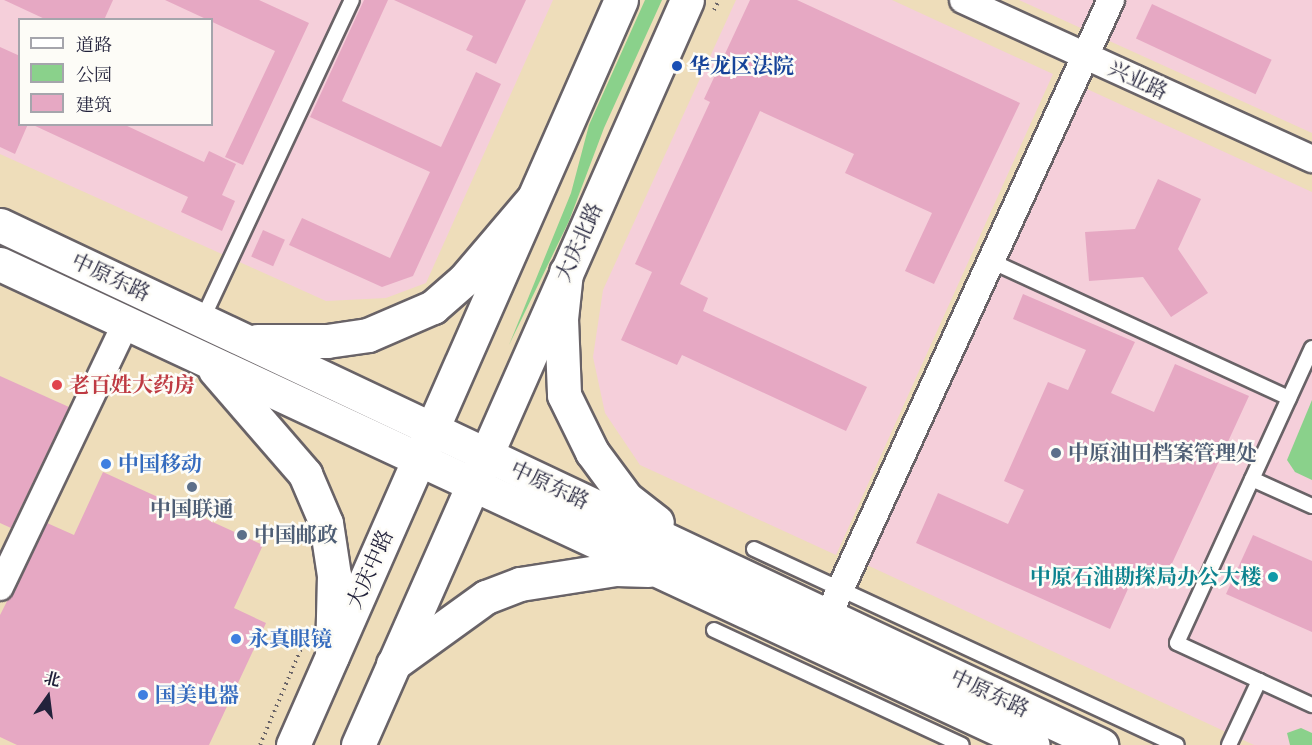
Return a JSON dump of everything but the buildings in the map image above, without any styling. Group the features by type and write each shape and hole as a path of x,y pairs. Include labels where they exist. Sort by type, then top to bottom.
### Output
{"main road":[{"path":"418,459 621,0"},
{"name":"大庆北路","path":"472,484 687,0"},
{"path":"247,341 327,341 368,334 433,307 464,280 532,200"},
{"name":"中原东路","path":"0,225 701,556 834,602 1101,745"},
{"name":"中原东路","path":"0,264 1033,745"},
{"path":"566,272 561,319 564,395 592,452 626,498 701,556"},
{"path":"206,360 305,474 326,523 334,575 332,656"},
{"name":"大庆中路","path":"293,745 418,459"},
{"path":"358,745 472,484"},
{"path":"393,664 486,597 520,584 616,568 656,570"}],"street":[{"name":"兴业路","path":"963,0 1312,159"},
{"path":"834,602 1111,0"},
{"path":"0,587 126,323"}],"lane":[{"path":"202,320 352,0"},
{"path":"991,261 1289,398"},
{"path":"1312,348 1177,643 1312,705"},
{"path":"1252,479 1312,506"},
{"path":"754,549 834,602 1177,745"},
{"path":"714,630 962,745"},
{"path":"1229,745 1259,681"}],"path":[{"path":"260,745 304,640"}],"shaded area":[{"path":"0,0 553,0 426,283 386,298 326,301 0,154"},
{"path":"736,0 892,0 1053,74 836,555 640,465 605,413 593,357 603,290"},
{"path":"1019,0 1312,0 1312,133"},
{"path":"1087,89 1312,192 1312,745 1254,745 867,565"}],"green space":[{"path":"645,0 662,0 604,128 569,221 509,345 571,193 589,125"},
{"path":"1312,400 1312,480 1295,472 1287,460"},
{"path":"1301,728 1312,733 1312,745 1290,745 1287,733"}],"place":[{"name":"华龙区法院","path":"677,66"},
{"name":"老百姓大药房","path":"57,385"},
{"name":"中原油田档案管理处","path":"1056,453"},
{"name":"中国移动","path":"106,464"},
{"name":"中国联通","path":"192,487"},
{"name":"中国邮政","path":"242,535"},
{"name":"中原石油勘探局办公大楼","path":"1273,577"},
{"name":"永真眼镜","path":"236,639"},
{"name":"国美电器","path":"143,695"}]}
